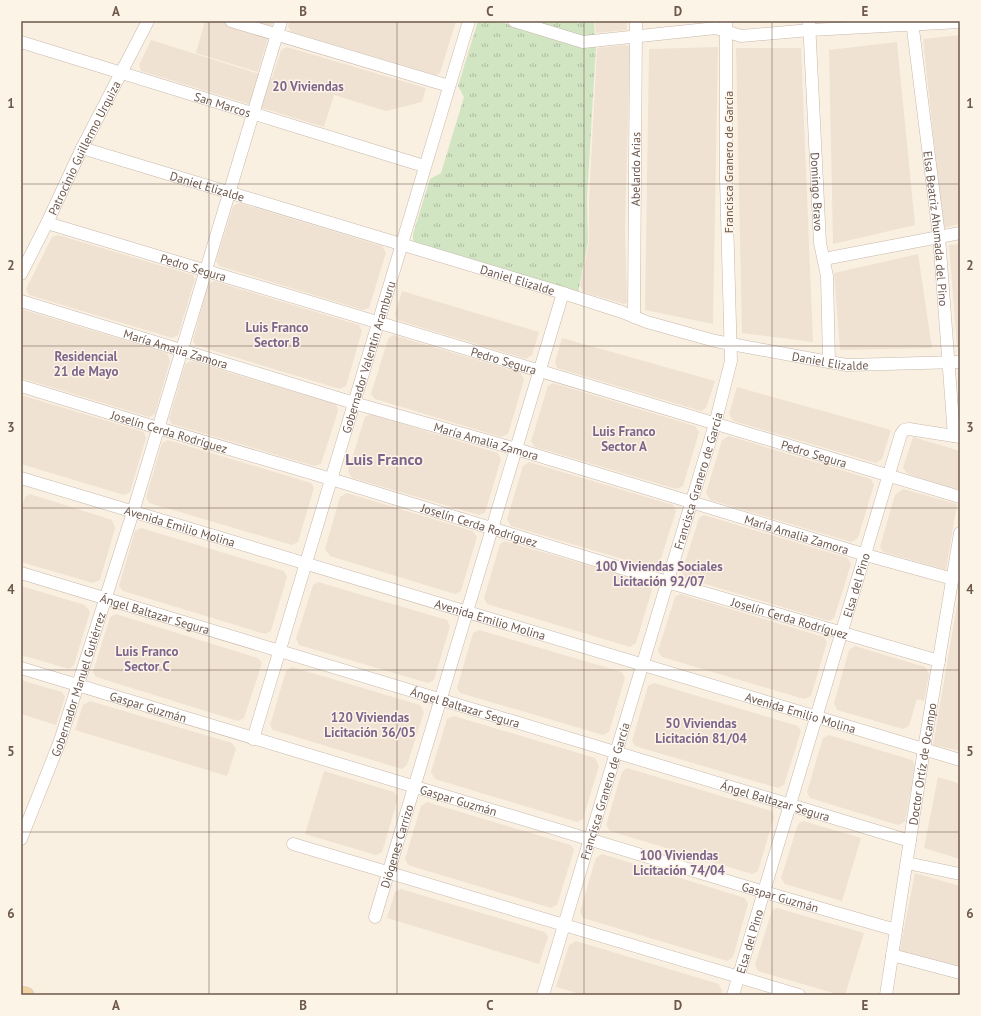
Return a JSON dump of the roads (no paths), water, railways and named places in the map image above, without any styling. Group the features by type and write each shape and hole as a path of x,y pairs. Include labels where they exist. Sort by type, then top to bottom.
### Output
{"main road":[{"path":"21,994 26,995"}],"street":[{"name":"Patrocinio Guillermo Urquiza","path":"21,274 82,148 148,21"},
{"path":"231,21 449,86"},
{"name":"Gobernador Manuel Gutiérrez","path":"21,839 60,742 133,512 280,21"},
{"name":"Gobernador Valentín Aramburu","path":"252,738 306,564 424,166 469,21"},
{"path":"514,21 583,42 727,26 741,36 809,26 960,22"},
{"name":"Abelardo Arias","path":"634,317 636,21"},
{"name":"Elsa Beatriz Ahumada del Pino","path":"912,23 955,362 957,436"},
{"name":"Francisca Granero de García","path":"542,995 715,424 731,361 732,344 726,178 727,26"},
{"name":"Domingo Bravo","path":"809,26 820,243 827,276 829,362"},
{"name":"San Marcos","path":"21,42 424,166"},
{"name":"Daniel Elizalde","path":"82,148 563,293 622,312 646,322 692,335 732,344 847,365 955,362"},
{"name":"Pedro Segura","path":"47,223 539,372 960,497"},
{"path":"824,259 960,233"},
{"name":"Diógenes Carrizo","path":"375,917 563,293"},
{"name":"María Amalia Zamora","path":"21,301 182,349 354,403 516,449 953,580"},
{"name":"Joselín Cerda Rodríguez","path":"21,386 667,582 939,661"},
{"name":"Elsa del Pino","path":"733,995 890,477 901,434 904,430 909,429 957,436"},
{"name":"Avenida Emilio Molina","path":"21,479 960,760"},
{"name":"Doctor Ortíz de Ocampo","path":"886,995 924,749 960,533"},
{"name":"Ángel Baltazar Segura","path":"21,573 279,652 910,840"},
{"name":"Gaspar Guzmán","path":"21,668 764,892 896,930"},
{"path":"293,844 799,995"},
{"path":"907,863 960,874"},
{"path":"892,955 960,973"}],"district":[{"name":"20 Viviendas","path":"308,86"},
{"name":"Luis Franco Sector B","path":"277,334"},
{"name":"Residencial 21 de Mayo","path":"86,364"},
{"name":"Luis Franco Sector A","path":"624,438"},
{"name":"Luis Franco","path":"384,459"},
{"name":"100 Viviendas Sociales Licitación 92/07","path":"659,574"},
{"name":"Luis Franco Sector C","path":"147,658"},
{"name":"120 Viviendas Licitación 36/05","path":"370,724"},
{"name":"50 Viviendas Licitación 81/04","path":"701,730"},
{"name":"100 Viviendas Licitación 74/04","path":"679,862"}]}
